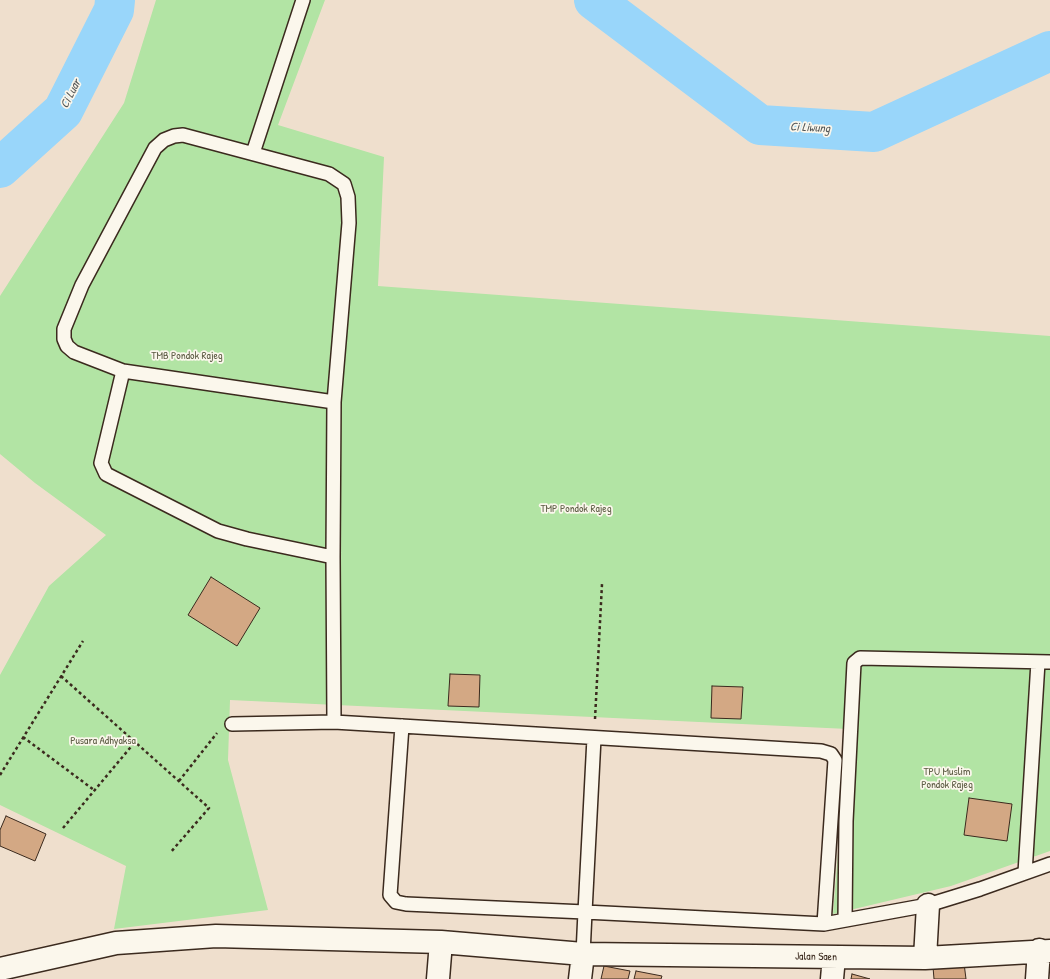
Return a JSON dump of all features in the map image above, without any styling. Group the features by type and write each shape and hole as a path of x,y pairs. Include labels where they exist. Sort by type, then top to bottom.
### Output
{"street":[{"path":"925,955 928,908"},
{"name":"Jalan Saen","path":"0,969 116,943 216,936 441,942 583,954 834,957 1044,950"},
{"path":"438,979 441,942"},
{"path":"1037,979 1044,950"},
{"path":"580,979 583,954"},
{"path":"832,979 834,957"}],"lane":[{"path":"253,153 303,0"},
{"path":"334,402 123,372 74,352 67,346 64,338 64,329 82,285 155,148 164,140 183,135 329,174 344,184 348,197 349,223 334,402 332,557 334,722"},
{"path":"123,372 101,463 106,474 218,530 247,539 332,557"},
{"path":"845,920 846,821 854,663 860,658 1044,662 1025,873"},
{"path":"232,724 334,722 821,751 831,754 835,760 824,924"},
{"path":"402,726 390,895 396,902 406,904 824,924 928,908 1050,864"},
{"path":"583,954 594,738"}],"path":[{"path":"594,738 602,584"},
{"path":"0,775 83,640"},
{"path":"61,676 209,808 170,853"},
{"path":"179,781 220,728 232,724"},
{"path":"23,737 94,790"},
{"path":"63,828 135,742"}],"green space":[{"path":"156,0 325,0 278,125 384,157 378,286 1050,336 1050,851 951,886 833,914 848,729 230,700 228,760 268,910 114,929 126,866 0,805 0,675 49,586 106,535 35,483 0,454 0,296 124,103"}],"building":[{"path":"211,577 260,608 237,646 188,615"},
{"path":"450,674 480,675 479,707 448,706"},
{"path":"712,686 743,687 741,719 711,718"},
{"path":"969,798 1012,804 1007,841 964,835"},
{"path":"6,816 46,834 35,861 0,846 0,830"},
{"path":"964,963 966,979 934,979 933,967"},
{"path":"604,966 630,971 628,979 601,979"},
{"path":"636,971 662,976 661,979 634,979"},
{"path":"852,974 870,979 851,979"}],"waterway":[{"name":"Ci Luar","path":"0,168 63,111 114,10 115,0"},
{"name":"Ci Liwung","path":"594,0 760,125 874,132 1050,51"}],"park label":[{"name":"TMB Pondok Rajeg","path":"187,356"},
{"name":"TMP Pondok Rajeg","path":"576,509"},
{"name":"Pusara Adhyaksa","path":"103,741"},
{"name":"TPU Muslim Pondok Rajeg","path":"947,778"}]}
